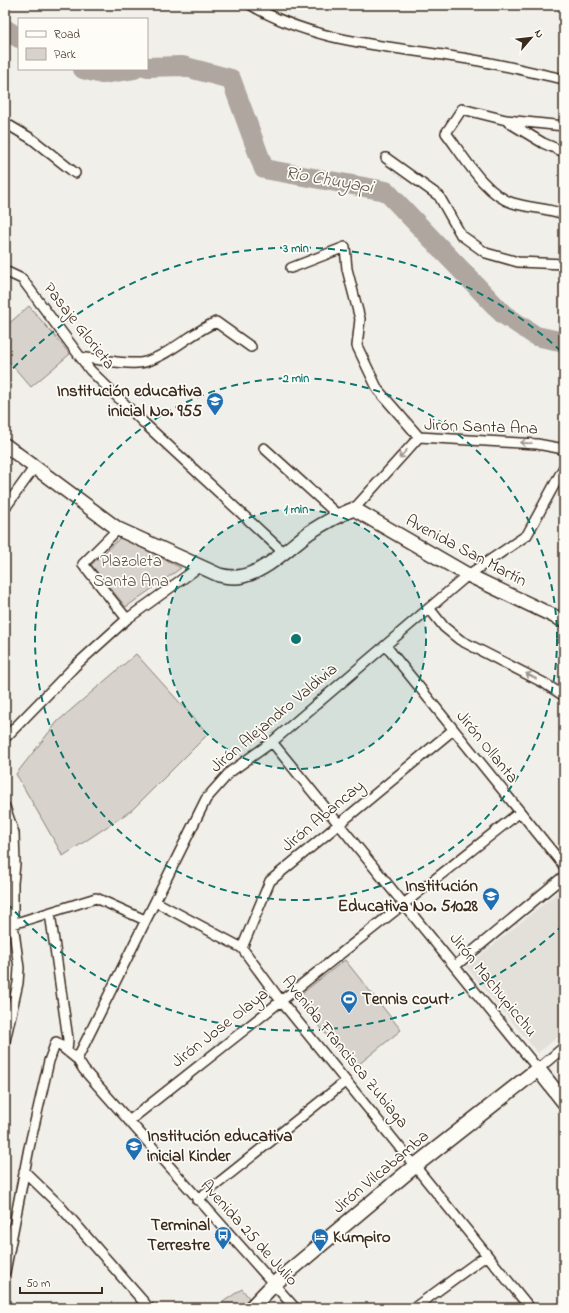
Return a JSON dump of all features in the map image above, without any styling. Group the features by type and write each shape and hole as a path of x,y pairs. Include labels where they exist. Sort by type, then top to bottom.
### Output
{"main road":[{"path":"5,445 118,529 199,567 219,575 233,578 244,576 260,568 310,532 338,515 354,509"},
{"name":"Avenida San Martín","path":"354,509 468,575 564,621"},
{"name":"Jirón Machupicchu","path":"538,1069 564,1102"},
{"name":"Jirón Vilcabamba","path":"251,1308 274,1284 416,1166 538,1069"}],"street":[{"path":"251,5 268,15 318,34 464,58 564,79"},
{"path":"564,126 506,120 462,109 446,133 484,185 512,203 552,209 564,214"},
{"path":"506,120 543,143 564,152"},
{"path":"5,123 32,139 75,173"},
{"path":"386,158 439,196 461,235 486,253 518,262 564,264"},
{"path":"291,268 345,247 347,269 360,319 357,346 378,390 419,438"},
{"name":"Pasaje Glorieta","path":"5,271 22,279 90,370 144,423 283,552"},
{"path":"80,357 134,363 145,362 168,351 205,327 216,322 251,347"},
{"name":"Jirón Santa Ana","path":"354,509 419,438 537,444 564,450"},
{"path":"264,448 338,515"},
{"name":"Jirón Alejandro Valdivia","path":"77,1059 206,799 230,772 272,742 468,575 527,535 564,466"},
{"path":"5,508 34,468"},
{"path":"118,529 83,564 127,618"},
{"path":"5,738 75,666 127,618 199,567"},
{"path":"429,608 444,627 460,640 518,669 564,696"},
{"name":"Jirón Ollanta","path":"386,646 564,866"},
{"name":"Jirón Abancay","path":"242,948 270,881 453,730"},
{"name":"Jirón Machupicchu","path":"272,742 339,823 403,905 455,966 538,1069"},
{"path":"5,807 14,833 15,864 13,883 13,924 18,968 18,983 5,1041"},
{"name":"Jirón Jose Olaya","path":"129,1121 520,812"},
{"path":"5,861 15,864"},
{"path":"455,966 564,876"},
{"path":"13,924 96,898 145,920"},
{"name":"Avenida Francisca Zubiaga","path":"156,902 242,948 281,1001 530,1308"},
{"path":"50,913 68,1039 67,1051"},
{"path":"5,994 15,994"},
{"path":"5,1272 24,1171 49,1061 56,1042 77,1059"},
{"path":"538,1069 564,1047"},
{"name":"Avenida 25 de Julio","path":"77,1059 84,1070 197,1200 295,1308"},
{"path":"197,1200 346,1081"},
{"path":"24,1171 59,1205 149,1308"},
{"path":"414,1308 487,1255"}],"shaded area":[{"path":"564,887 564,1032 538,1053 466,967"}],"green space":[{"path":"29,306 70,354 31,387 5,357 5,327"},
{"name":"Plazoleta Santa Ana","path":"121,537 181,568 126,607 91,565"},
{"path":"136,654 208,734 132,810 63,856 16,774 58,721"},
{"name":"Tennis court","path":"345,960 401,1030 353,1069 297,997"},
{"path":"242,1289 249,1298 239,1308 214,1308"}],"waterway":[{"name":"Rio Chuyapi","path":"5,29 18,37"},
{"name":"Rio Chuyapi","path":"148,67 182,66 231,79 264,169 386,191 503,314 536,336 564,342"},
{"name":"Rio Chuyapi","path":"87,70 102,74 128,70"}],"place":[{"name":"Institución educativa inicial No. 955","path":"215,416"},
{"name":"Institución Educativa No. 51028","path":"491,911"},
{"name":"Tennis court","path":"349,1014"},
{"name":"Institución educativa inicial Kinder","path":"134,1161"},
{"name":"Terminal Terrestre","path":"223,1250"},
{"name":"Kumpiro","path":"320,1252"}]}
